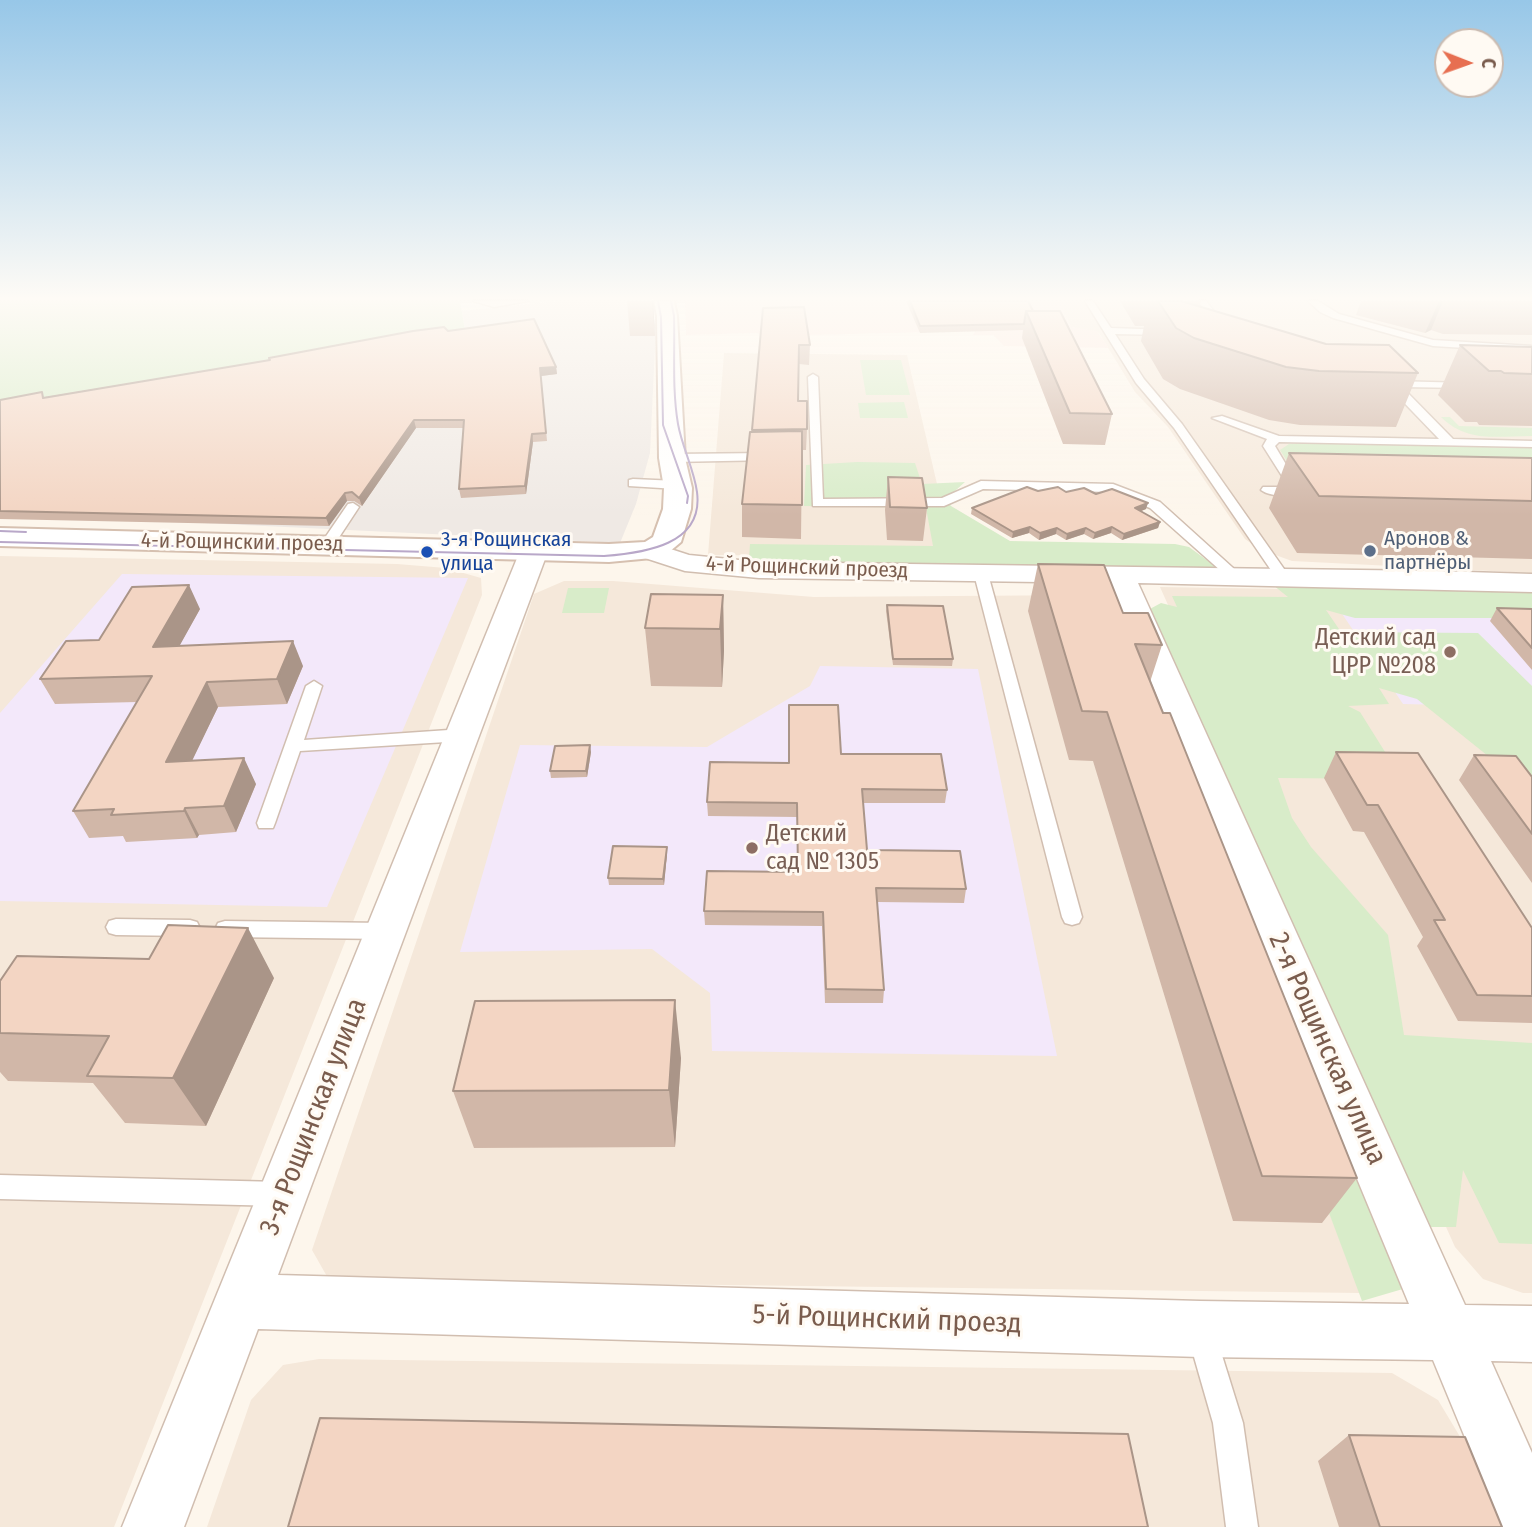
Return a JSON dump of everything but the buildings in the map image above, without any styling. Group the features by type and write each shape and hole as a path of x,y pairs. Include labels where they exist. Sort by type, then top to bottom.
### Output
{"street":[{"path":"652,551 667,542 677,509 666,372"},
{"name":"4-й Рощинский проезд","path":"0,537 534,551 652,551 685,563 759,570 1282,576 1532,583"},
{"name":"3-я Рощинская улица","path":"153,1527 534,551"},
{"name":"2-я Рощинская улица","path":"1121,576 1532,1524"},
{"name":"5-й Рощинский проезд","path":"243,1301 1200,1329 1532,1334"}],"lane":[{"path":"1134,372 1195,449 1282,576"},
{"path":"813,377 808,456 817,503 944,502 981,485 1113,488 1155,505 1235,576"},
{"path":"1379,383 1483,386"},
{"path":"1393,384 1449,442"},
{"path":"1218,418 1278,439"},
{"path":"1267,490 1306,491 1269,446 1271,441 1278,439 1532,444"},
{"path":"672,458 788,457"},
{"path":"633,484 677,485"},
{"path":"327,545 353,508"},
{"path":"981,574 1072,917"},
{"path":"266,824 314,686"},
{"path":"291,746 463,735"},
{"path":"116,928 386,932"},
{"path":"0,1188 283,1194"},
{"path":"1200,1329 1228,1423 1242,1527"}],"shaded area":[{"path":"407,372 654,372 650,453 636,504 620,543 202,523"},
{"path":"722,372 911,372 954,557 708,555"},
{"path":"1123,372 1532,372 1532,573 1292,561 1259,549 1245,539 1168,427 1135,392"},
{"path":"0,556 397,564 446,568 481,578 482,595 114,1527 0,1527"},
{"path":"122,574 468,578 327,907 0,901 0,713"},
{"path":"564,581 613,581 814,597 1094,595 1360,1293 329,1280 312,1250 534,594"},
{"path":"1160,587 1532,593 1532,1293 1523,1293 1483,1279 1455,1247"},
{"name":"Детский сад ЦРР №208","path":"1330,596 1532,599 1532,761 1486,706 1403,704"},
{"name":"Детский сад № 1305","path":"820,666 978,669 1057,1056 712,1051 710,993 652,949 460,952 520,745 707,747 810,686"},
{"path":"319,1359 1392,1373 1438,1400 1471,1455 1501,1527 207,1527 251,1400 283,1365"}],"green space":[{"path":"0,372 210,372 0,407"},
{"path":"862,372 904,372 910,395 866,395"},
{"path":"904,402 908,418 860,418 858,403"},
{"path":"1441,417 1450,417 1459,426 1532,428 1532,436 1495,437 1472,434 1461,431"},
{"path":"1289,444 1532,448 1532,491 1295,474 1280,450"},
{"path":"915,463 922,484 965,482 946,499 951,506 1010,541 1175,544 1189,547 1223,572 774,562 749,558 750,544 933,546 926,508 804,506 806,465"},
{"path":"1273,585 1532,590 1532,618 1355,618 1326,610 1341,632 1478,633 1532,686 1532,779 1493,760 1417,699 1379,688 1389,704 1348,706 1360,712 1402,779 1278,778 1292,818 1311,847 1388,935 1404,1035 1532,1043 1532,1244 1499,1243 1463,1170 1456,1227 1423,1227 1148,610 1161,603 1177,607 1172,596 1288,597"},
{"path":"568,588 609,588 604,613 562,613"},
{"path":"1137,700 1163,700 1413,1286 1362,1301"}],"tram line":[{"path":"662,372 663,425 688,496 687,503"},
{"path":"0,542 604,556 653,548 681,535 691,524 697,510 697,492 676,411 674,372"},
{"path":"0,531 26,532"}],"place":[{"name":"Аронов & партнёры","path":"1370,551"},
{"name":"3-я Рощинская улица","path":"427,552"},
{"name":"Детский сад ЦРР №208","path":"1450,652"},
{"name":"Детский сад № 1305","path":"752,848"}]}
